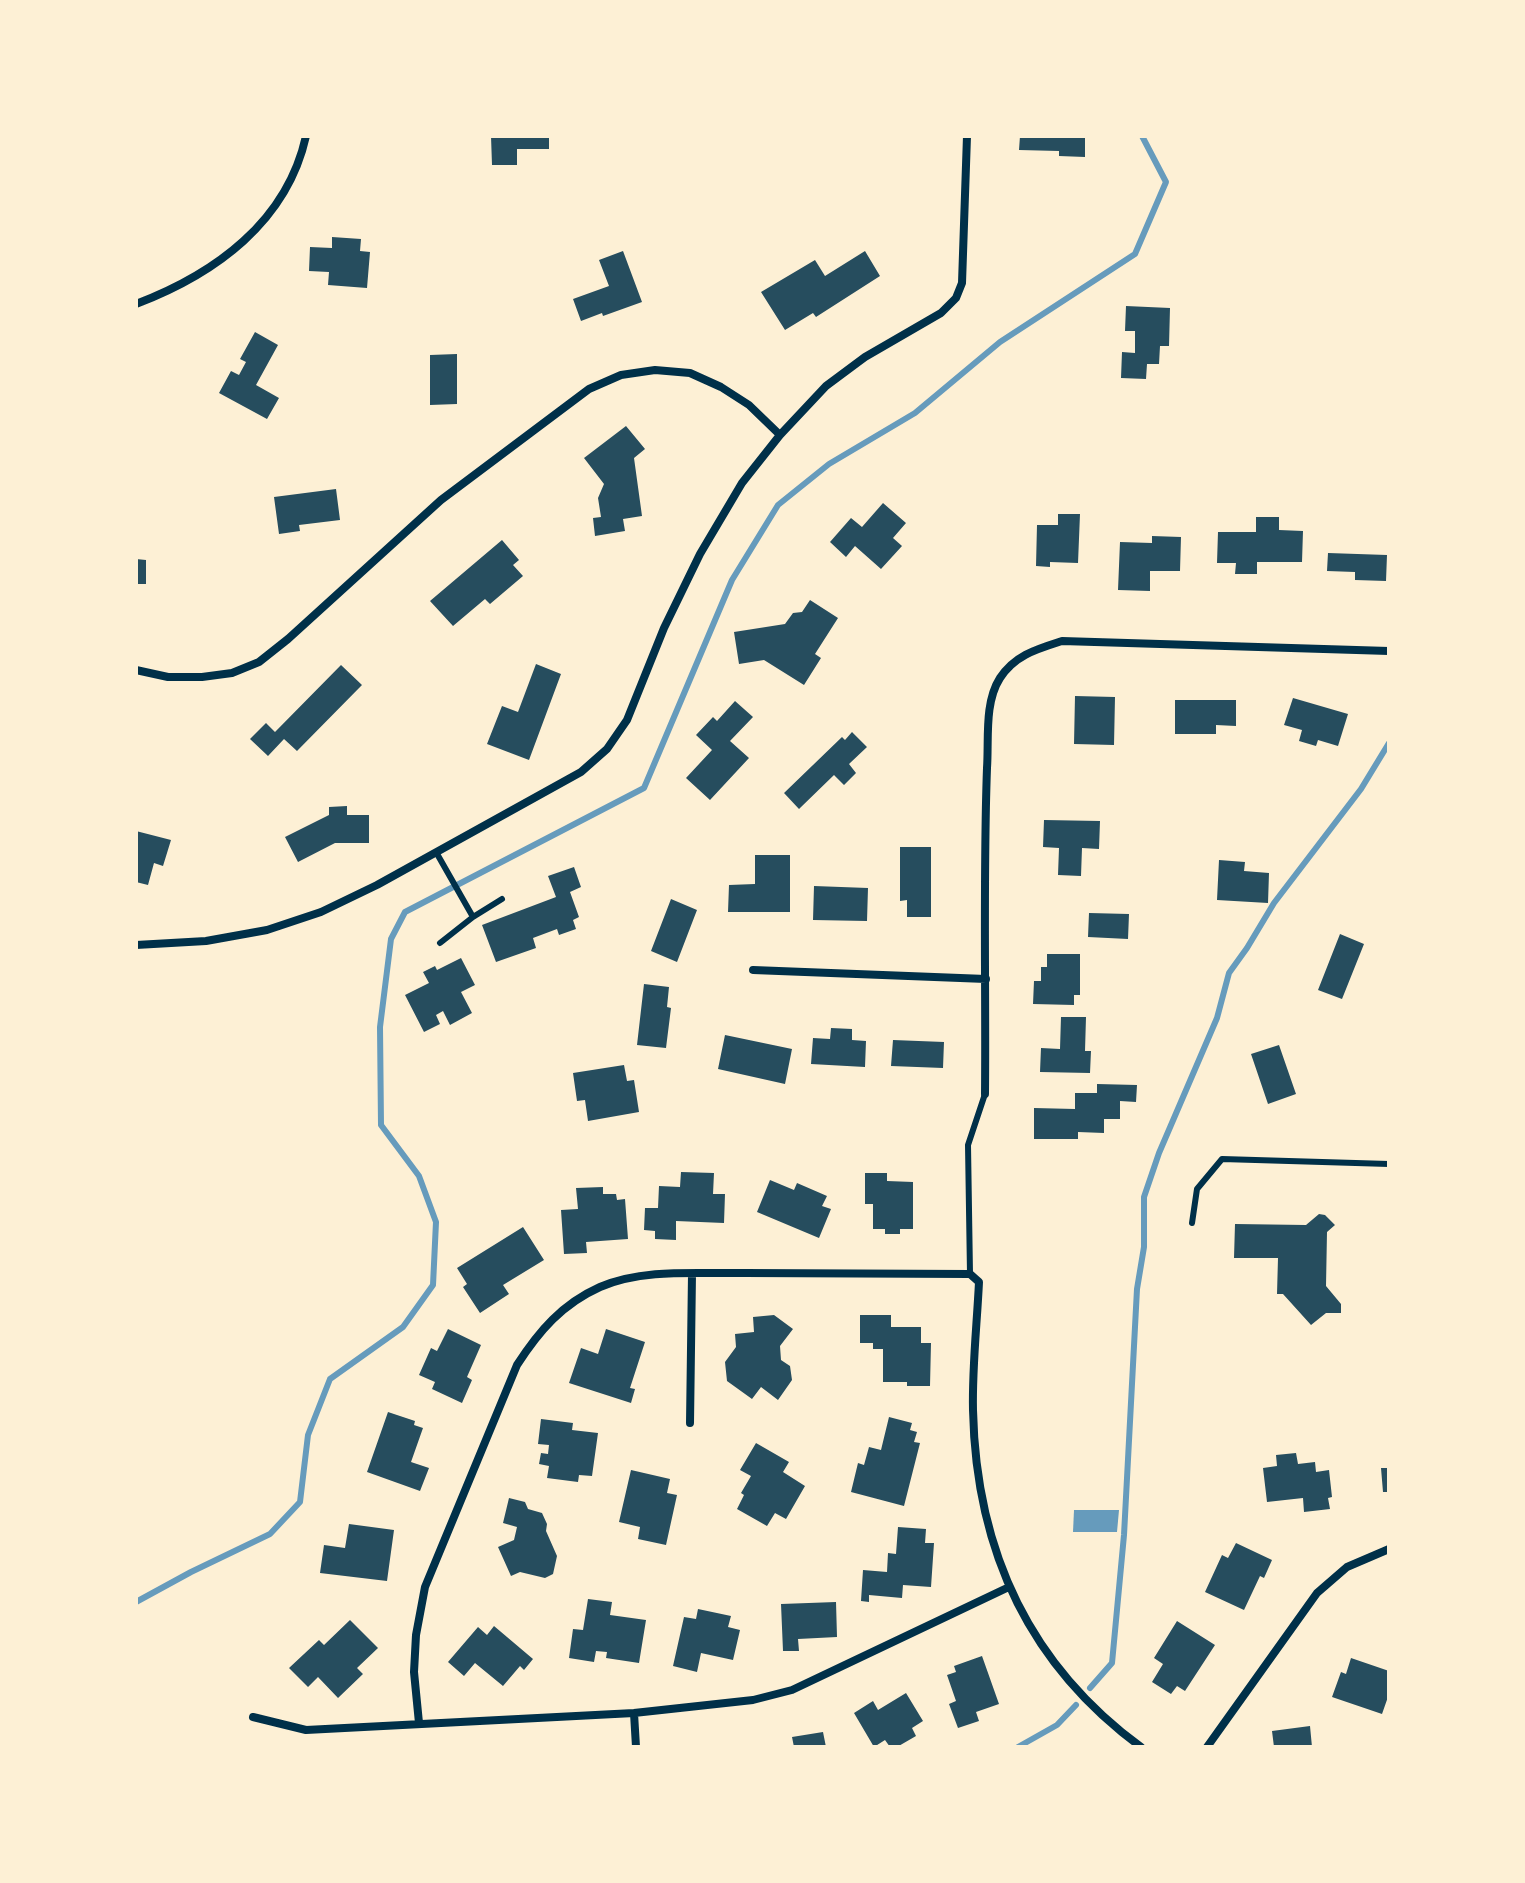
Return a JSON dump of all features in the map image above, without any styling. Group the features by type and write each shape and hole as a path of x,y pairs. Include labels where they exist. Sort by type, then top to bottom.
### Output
{"street":[{"path":"136,304 162,294 212,266 253,233 273,211 294,176 306,136"},
{"path":"136,945 206,941 267,930 321,912 581,772 607,749 627,720 664,628 700,554 742,483 780,435 826,386 865,357 941,313 956,298 962,283 967,136"},
{"path":"136,670 168,677 202,677 232,673 259,662 441,500 589,389 621,375 655,370 690,373 721,387 749,405 780,435"},
{"path":"985,1094 986,809 990,703 999,680 1015,660 1062,641 1389,651"},
{"path":"753,970 986,979"},
{"path":"690,1423 692,1274"},
{"path":"419,1723 414,1672 416,1635 425,1587 517,1365 539,1332 567,1305 601,1286 639,1276 970,1274 979,1282 973,1408 978,1479 991,1542 1023,1615 1067,1680 1112,1726 1141,1747"},
{"path":"1207,1747 1317,1593 1347,1567 1389,1549"},
{"path":"253,1717 306,1730 634,1713 753,1700 792,1690 1009,1587"},
{"path":"634,1713 636,1747"}],"lane":[{"path":"436,852 473,917"},
{"path":"440,943 502,899"},
{"path":"970,1274 968,1145 985,1094"},
{"path":"1192,1223 1197,1189 1222,1159 1389,1164"}],"water":[{"path":"1074,1510 1119,1510 1117,1532 1073,1532"}],"building":[{"path":"491,136 549,136 549,149 517,149 517,165 492,165"},
{"path":"1020,136 1085,136 1085,157 1059,156 1059,151 1019,150"},
{"path":"332,237 361,239 360,251 370,252 367,288 328,285 329,272 309,271 310,247 332,248"},
{"path":"623,251 642,302 581,321 573,299 609,286 599,260"},
{"path":"865,251 880,276 816,317 813,313 785,330 761,292 815,260 825,276"},
{"path":"1126,306 1170,308 1169,346 1160,346 1159,364 1147,364 1146,379 1121,378 1122,352 1135,353 1135,331 1125,331"},
{"path":"255,332 278,345 256,385 279,398 267,419 219,393 231,371 239,375 246,362 240,359"},
{"path":"457,354 457,404 430,405 430,355"},
{"path":"626,426 645,449 634,458 642,516 623,519 625,531 595,536 593,518 601,517 598,498 604,484 584,458"},
{"path":"336,489 340,520 299,525 300,531 279,534 274,497"},
{"path":"883,503 906,523 893,538 902,546 881,569 855,546 846,557 830,542 851,518 862,527"},
{"path":"1058,514 1080,514 1078,563 1050,562 1050,567 1036,566 1037,525 1058,525"},
{"path":"1256,517 1279,517 1279,530 1303,531 1302,562 1257,562 1257,574 1235,574 1236,563 1217,563 1218,532 1256,532"},
{"path":"1152,536 1181,537 1180,571 1150,571 1150,591 1118,590 1120,542 1152,543"},
{"path":"502,540 519,560 513,565 523,576 490,604 485,599 453,626 430,601"},
{"path":"1328,553 1387,555 1386,581 1355,580 1355,572 1327,571"},
{"path":"136,559 146,560 146,584 136,584"},
{"path":"810,600 838,618 815,654 821,658 804,685 764,660 739,664 734,632 785,624 793,613 802,612"},
{"path":"536,664 561,674 529,760 487,744 502,706 518,712"},
{"path":"341,665 362,685 297,751 284,739 268,756 250,739 266,723 275,732"},
{"path":"1075,696 1115,697 1114,745 1074,744"},
{"path":"1293,698 1348,714 1338,746 1318,740 1316,746 1299,741 1302,730 1284,725"},
{"path":"1175,700 1236,700 1236,726 1216,725 1216,734 1175,734"},
{"path":"735,701 753,717 730,741 749,758 710,800 686,778 712,750 696,735 713,717 717,721"},
{"path":"852,732 867,747 849,764 856,773 844,785 834,775 799,809 784,793 842,737 845,740"},
{"path":"347,806 347,815 369,815 369,843 335,843 298,862 285,837 329,815 329,807"},
{"path":"1044,820 1100,821 1099,849 1082,848 1081,876 1058,875 1059,848 1043,847"},
{"path":"136,831 171,840 163,866 154,863 148,885 136,882"},
{"path":"900,847 931,847 931,917 907,917 907,900 900,901"},
{"path":"755,855 790,855 790,912 728,912 729,885 755,884"},
{"path":"1219,860 1245,862 1244,871 1269,873 1268,903 1217,900"},
{"path":"574,867 581,887 570,892 579,917 573,920 576,929 559,935 557,929 533,938 536,948 496,962 482,925 556,897 548,876"},
{"path":"814,886 868,888 867,921 813,920"},
{"path":"671,899 697,910 677,962 651,951"},
{"path":"1089,913 1129,914 1128,939 1088,937"},
{"path":"1340,934 1364,944 1342,999 1318,990"},
{"path":"1047,954 1080,954 1080,995 1074,995 1074,1005 1033,1004 1034,981 1041,981 1041,967 1047,967"},
{"path":"461,958 475,985 461,992 472,1013 450,1025 443,1011 436,1015 440,1024 424,1032 405,995 429,983 423,972 435,966 437,970"},
{"path":"644,984 669,987 667,1007 671,1008 666,1048 637,1045"},
{"path":"1061,1017 1086,1017 1085,1051 1091,1051 1090,1073 1040,1072 1041,1048 1060,1049"},
{"path":"831,1028 852,1029 852,1040 866,1041 865,1067 811,1064 813,1038 830,1039"},
{"path":"725,1035 792,1049 785,1084 718,1069"},
{"path":"893,1040 944,1042 943,1068 891,1066"},
{"path":"1279,1045 1296,1094 1268,1104 1251,1054"},
{"path":"624,1065 627,1081 634,1080 639,1112 588,1121 585,1100 577,1101 573,1073"},
{"path":"1097,1084 1137,1085 1136,1102 1120,1101 1120,1119 1104,1119 1104,1133 1078,1132 1078,1139 1034,1139 1034,1108 1075,1109 1075,1093 1097,1093"},
{"path":"681,1172 714,1173 713,1194 725,1194 724,1223 676,1221 676,1240 655,1239 655,1231 644,1230 645,1208 658,1208 659,1186 680,1187"},
{"path":"865,1173 887,1173 887,1181 913,1182 913,1229 900,1229 900,1234 885,1234 885,1229 873,1229 873,1204 865,1204"},
{"path":"770,1180 794,1190 797,1183 827,1196 822,1206 831,1209 819,1238 757,1212"},
{"path":"603,1187 603,1194 616,1194 617,1200 625,1199 628,1239 586,1242 587,1253 564,1254 561,1210 578,1209 576,1188"},
{"path":"1319,1214 1325,1215 1335,1225 1327,1232 1326,1286 1341,1304 1341,1313 1326,1313 1311,1325 1283,1294 1277,1294 1278,1258 1234,1258 1235,1224 1306,1225"},
{"path":"523,1227 544,1260 503,1285 509,1294 480,1313 463,1287 467,1284 457,1268"},
{"path":"774,1315 793,1329 780,1346 781,1360 790,1366 792,1380 778,1400 761,1387 752,1399 727,1381 725,1362 736,1347 735,1334 754,1332 753,1317"},
{"path":"860,1315 891,1315 891,1327 921,1327 921,1343 931,1343 930,1386 883,1382 883,1349 873,1349 873,1343 860,1343"},
{"path":"448,1329 481,1345 467,1377 472,1380 462,1403 432,1389 435,1382 419,1375 431,1348 437,1351"},
{"path":"606,1329 645,1342 630,1388 635,1389 631,1403 569,1383 581,1348 598,1354"},
{"path":"388,1412 415,1421 414,1425 423,1428 411,1462 429,1468 420,1491 367,1472"},
{"path":"889,1417 912,1423 910,1430 917,1432 914,1442 920,1443 904,1506 851,1492 858,1463 864,1465 869,1447 881,1450"},
{"path":"541,1419 573,1423 572,1430 598,1433 592,1476 579,1475 578,1482 547,1478 549,1466 539,1464 541,1453 548,1454 549,1445 538,1444"},
{"path":"756,1443 789,1462 783,1472 805,1486 786,1519 775,1513 767,1526 737,1509 744,1495 741,1493 751,1476 740,1470"},
{"path":"1296,1453 1298,1464 1315,1462 1316,1472 1329,1470 1330,1509 1304,1512 1303,1498 1267,1502 1263,1468 1277,1466 1276,1455"},
{"path":"1381,1468 1389,1468 1389,1492 1383,1492"},
{"path":"631,1470 670,1479 667,1493 677,1495 666,1545 638,1539 640,1527 619,1522"},
{"path":"509,1498 525,1502 528,1509 542,1513 557,1556 553,1574 545,1578 520,1572 511,1576 498,1547 514,1540 517,1527 503,1523"},
{"path":"349,1524 394,1530 387,1581 320,1573 324,1545 345,1548"},
{"path":"898,1527 926,1529 925,1543 934,1543 931,1587 903,1585 902,1598 869,1595 869,1602 861,1601 863,1570 887,1572 888,1553 896,1554"},
{"path":"1236,1543 1272,1560 1264,1578 1260,1576 1244,1610 1205,1592 1222,1555 1228,1558"},
{"path":"588,1599 612,1602 610,1615 646,1620 639,1663 606,1658 607,1652 596,1651 594,1662 569,1658 573,1629 583,1630"},
{"path":"836,1602 837,1637 798,1639 799,1651 783,1651 781,1604"},
{"path":"698,1609 731,1616 728,1627 740,1630 733,1660 701,1653 697,1672 673,1666 684,1617 696,1619"},
{"path":"350,1620 378,1648 357,1668 363,1674 338,1698 318,1677 308,1687 289,1668 319,1640 324,1645"},
{"path":"1177,1621 1215,1645 1185,1691 1177,1686 1171,1694 1152,1682 1163,1664 1154,1658"},
{"path":"494,1626 533,1659 524,1670 520,1666 503,1686 475,1663 464,1676 448,1662 478,1627 487,1635"},
{"path":"982,1656 999,1704 976,1712 979,1721 958,1728 949,1704 956,1701 947,1675 956,1672 954,1666"},
{"path":"1351,1658 1389,1671 1389,1694 1382,1714 1332,1697 1341,1672 1346,1674"},
{"path":"906,1693 923,1721 912,1728 916,1736 897,1747 890,1747 885,1740 874,1747 854,1713 873,1701 878,1710"},
{"path":"1310,1726 1312,1747 1274,1747 1272,1731"},
{"path":"823,1732 826,1747 794,1747 792,1737"}],"waterway":[{"path":"136,1602 270,1534 300,1502 308,1435 330,1379 403,1327 433,1285 436,1222 419,1176 381,1125 380,1027 391,939 405,912 644,788 732,580 778,505 829,464 915,413 1000,342 1135,254 1166,182 1142,136"},
{"path":"1090,1688 1112,1663 1124,1535 1137,1289 1144,1247 1144,1197 1159,1153 1217,1018 1229,973 1274,903 1361,789 1389,743"},
{"path":"1018,1747 1057,1725 1076,1705"}]}
